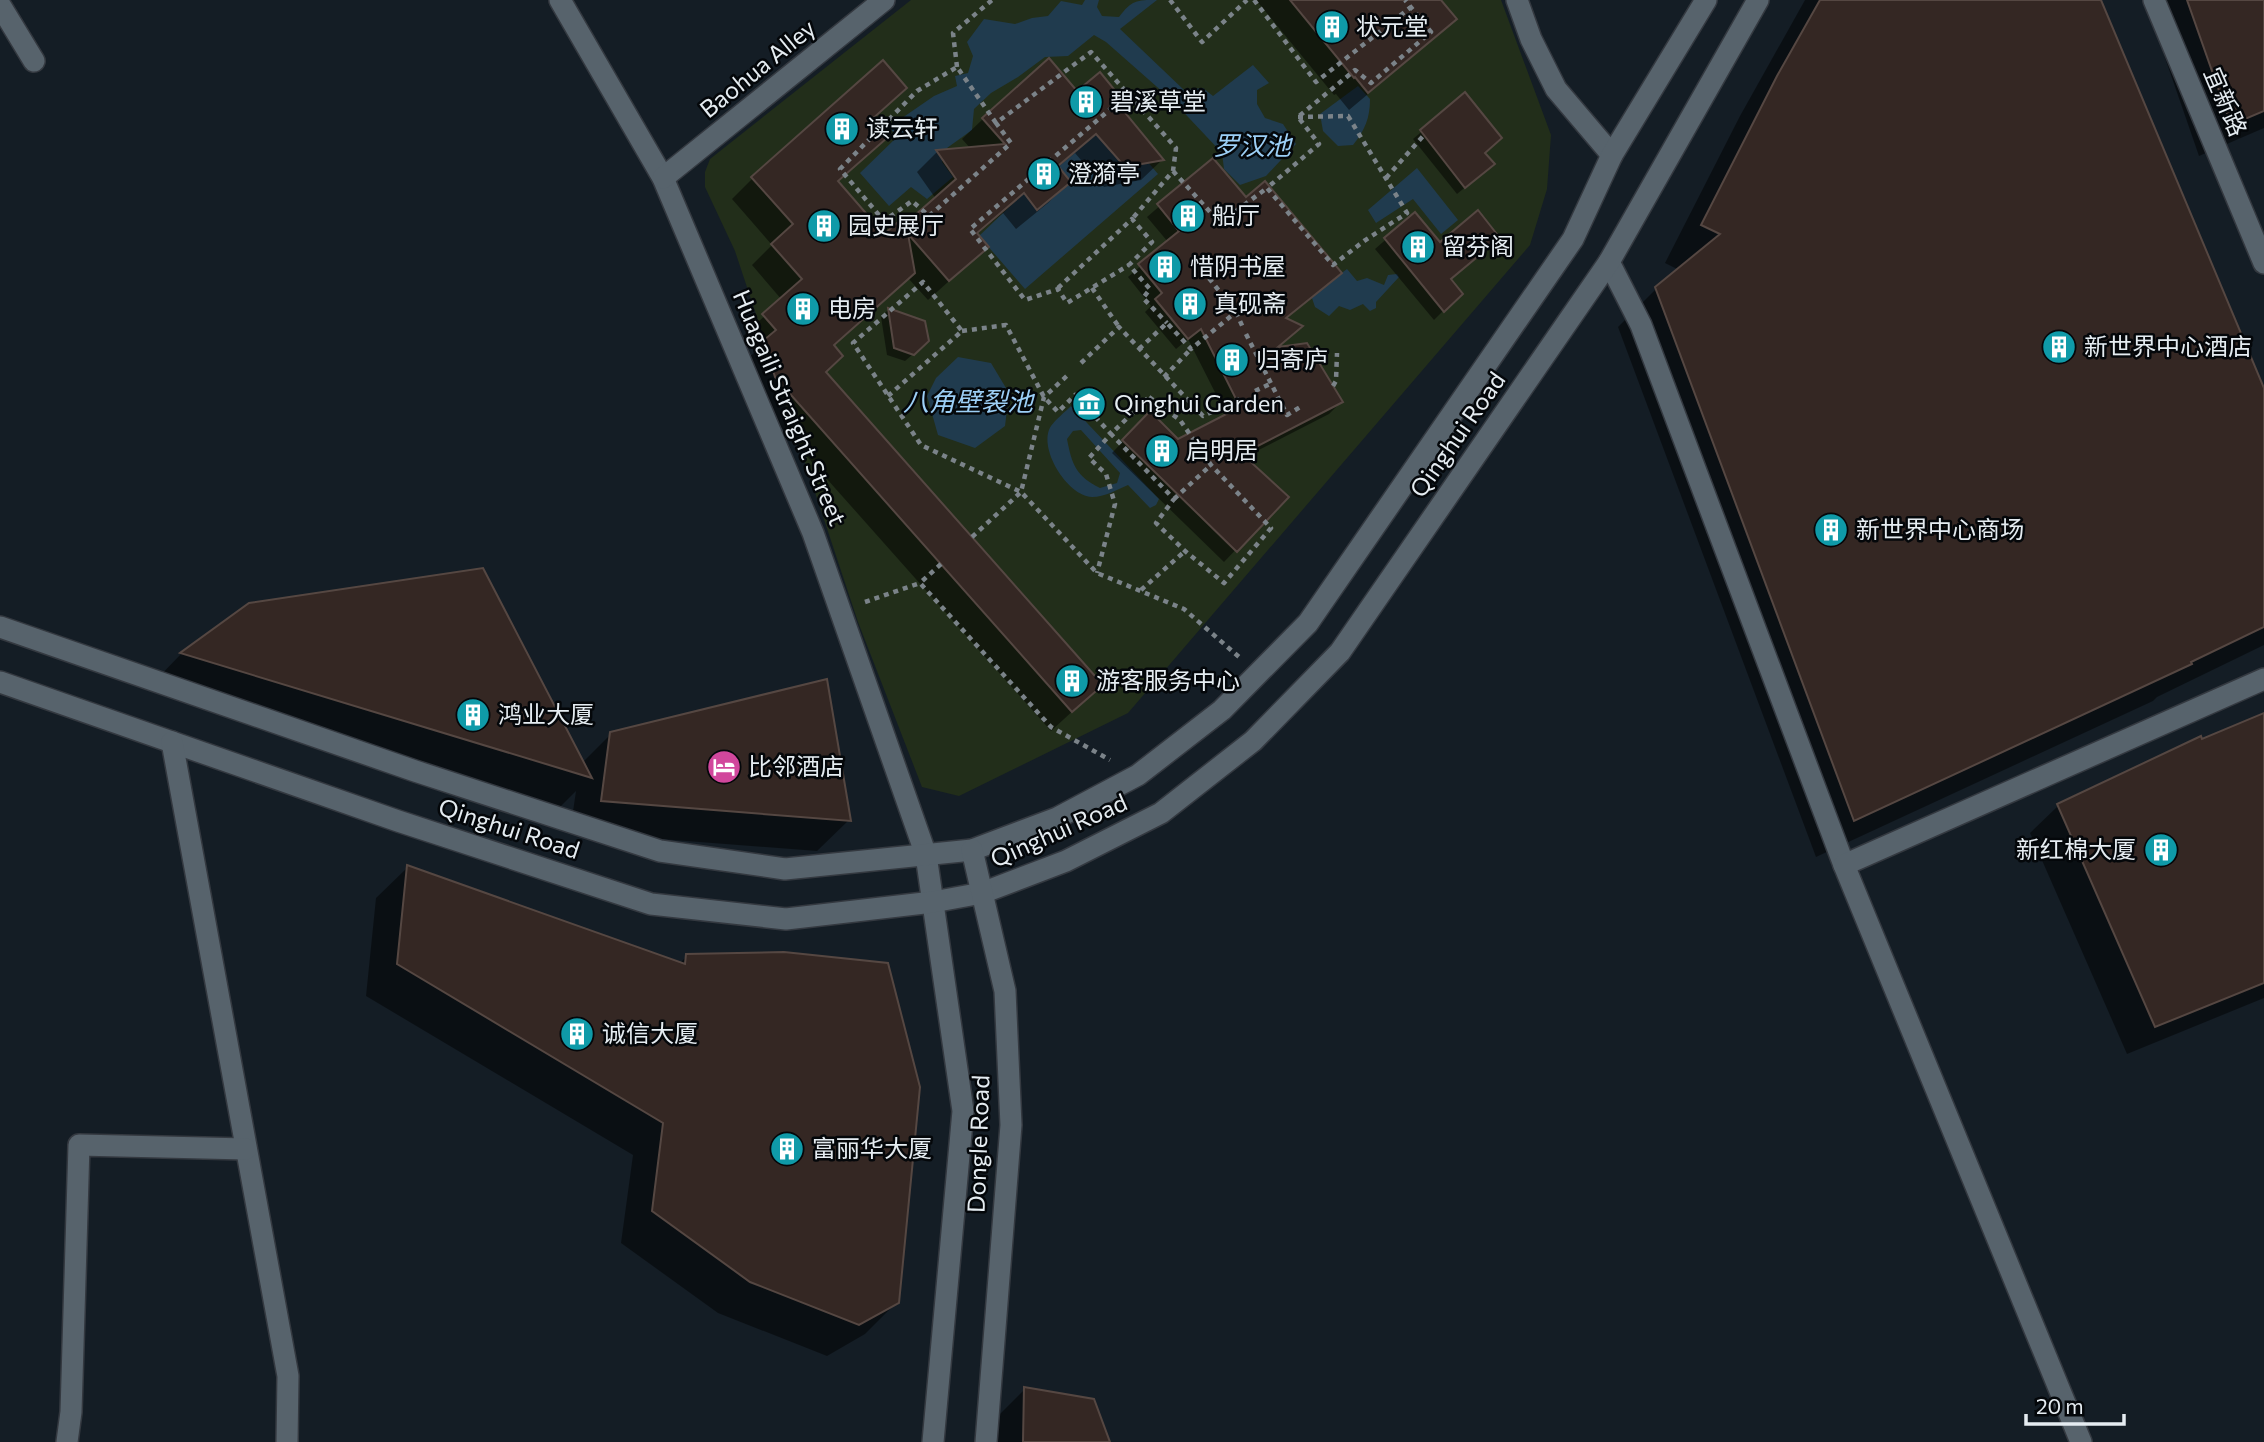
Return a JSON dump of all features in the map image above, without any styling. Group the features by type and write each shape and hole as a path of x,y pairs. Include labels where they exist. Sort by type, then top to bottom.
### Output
{"street":[{"name":"Huagaili Straight Street","path":"559,0 663,178 813,533 926,855"},
{"name":"Baohua Alley","path":"663,178 884,0"},
{"path":"1517,0 1531,39 1556,89 1612,155"},
{"name":"Qinghui Road","path":"0,626 402,766 660,851 785,869 972,850 1057,818 1139,775 1222,710 1308,623 1573,239 1612,155 1706,0"},
{"name":"Qinghui Road","path":"0,682 398,821 651,904 786,919 933,902 982,893 1066,861 1161,813 1262,731 1340,652 1609,262 1758,0"},
{"name":"宜新路","path":"2154,0 2264,262"},
{"path":"0,5 34,61"},
{"path":"1609,262 1641,325 1844,865 2081,1442"},
{"path":"1844,865 2264,679"},
{"path":"172,742 288,1376 287,1442"},
{"name":"Dongle Road","path":"972,850 1004,991 1011,1125 986,1442"},
{"name":"Dongle Road","path":"926,855 963,1111 933,1442"},
{"path":"67,1442 71,1412 79,1145 246,1149"}],"path":[{"path":"957,67 917,91 840,169 884,221 912,201 929,216 1011,143 957,67 953,33 992,0"},
{"path":"1170,0 1202,42 1247,0"},
{"path":"1254,0 1316,82 1411,7"},
{"path":"1298,117 1355,70 1371,83 1431,32 1405,0"},
{"path":"996,123 1091,52 1129,94 1177,148 1173,171 1132,219 1058,289 1025,300 970,229 1129,94"},
{"path":"1267,188 1332,265 1407,213 1348,117 1298,117"},
{"path":"1173,171 1220,223 1319,144 1298,117"},
{"path":"1386,178 1424,135"},
{"path":"1058,289 1068,303 1129,265 1152,242 1132,219"},
{"path":"1129,265 1150,289 1143,298 1191,349"},
{"path":"1200,267 1236,312 1287,415 1302,406"},
{"path":"962,331 923,282 853,343 921,445 1021,492 1097,573 1184,609 1258,674"},
{"path":"1091,288 1119,327 1203,416 1244,397"},
{"path":"1164,377 1191,349 1236,312"},
{"path":"1139,349 1167,323"},
{"path":"888,396 962,331 1006,325 1044,397 1058,412 1075,395 1174,499"},
{"path":"1081,363 1119,327"},
{"path":"1333,386 1336,381 1338,353"},
{"path":"972,537 1021,492 1044,397 1069,374"},
{"path":"1255,391 1270,384"},
{"path":"1097,573 1115,504 1106,474 1089,458 1149,397 1180,421 1211,465 1271,528 1224,583 1156,523 1174,499 1211,465"},
{"path":"1141,590 1185,551"},
{"path":"841,611 920,583 941,564"},
{"path":"920,583 1051,727 1139,775"}],"green space":[{"name":"Qinghui Garden","path":"911,0 1501,0 1551,135 1547,189 1530,245 1128,713 959,796 922,787 858,622 735,251 705,187 705,172 710,159"}],"water":[{"name":"罗汉池","path":"1085,0 1099,0 1097,7 1102,16 1119,17 1135,2 1157,0 1120,29 1184,90 1203,88 1213,96 1253,65 1269,83 1257,90 1257,104 1265,118 1283,124 1296,144 1266,176 1240,185 1224,169 1222,153 1173,101 1106,42 1094,35 1068,56 1045,57 991,93 974,109 972,130 947,148 942,162 953,177 927,199 911,187 889,206 860,173 897,137 889,127 934,96 957,86 955,76 968,73 973,56 967,42 984,19 1015,24 1048,16 1061,1 1082,5"},
{"path":"1358,86 1370,99 1366,124 1353,145 1338,146 1323,131 1320,114"},
{"path":"1114,120 1121,148 1118,159 1125,167 1135,165 1141,154 1158,174 1025,289 979,236 1024,193 1037,210 1071,183 1058,166"},
{"path":"1417,168 1458,220 1441,234 1413,199 1376,223 1368,210"},
{"path":"1300,262 1326,285 1347,269 1357,281 1367,278 1384,285 1388,275 1397,274 1399,277 1376,302 1376,308 1370,311 1363,304 1350,310 1339,306 1329,316 1315,307"},
{"name":"八角壁裂池","path":"958,357 991,363 1009,393 1005,426 975,448 938,435 927,396 936,378"},
{"path":"1071,406 1159,499 1156,505 1150,508 1128,485 1106,495 1092,497 1082,495 1064,480 1051,457 1048,435 1053,423","holes":["1081,430 1120,473 1117,483 1100,488 1085,479 1076,469 1071,456 1067,439 1073,431"]}],"building":[{"path":"1290,0 1441,0 1457,19 1368,93"},
{"path":"1820,0 2101,0 2264,388 2264,627 2191,662 2192,664 1854,821 1655,287 1720,234 1701,225 1777,76"},
{"path":"2187,0 2264,0 2264,111 2231,125"},
{"path":"1049,58 1077,91 1100,72 1118,94 1113,98 1164,160 1125,167 1096,134 1058,166 1071,182 1037,210 1024,193 977,233 989,247 949,281 908,234 915,273 834,345 843,356 826,372 1103,685 1072,712 775,377 764,340 776,330 762,314 802,279 771,244 793,224 751,177 883,60 907,88 871,120 887,138 838,181 884,234 905,216 906,223 956,179 936,150 1005,144 982,118"},
{"path":"1465,92 1502,138 1485,153 1495,164 1465,188 1420,130"},
{"path":"1213,158 1246,197 1265,181 1342,273 1286,318 1303,326 1278,347 1307,343 1343,402 1242,454 1289,497 1237,552 1122,440 1150,411 1178,439 1240,407 1201,329 1188,339 1155,299 1162,293 1138,264 1179,231 1157,204"},
{"path":"1478,210 1500,238 1451,279 1463,294 1444,312 1384,238 1415,212 1440,242"},
{"path":"888,308 925,321 929,341 914,355 894,348"},
{"name":"鸿业大厦","path":"483,568 592,778 180,653 249,603"},
{"name":"比邻酒店","path":"827,679 851,821 601,801 610,732"},
{"name":"新红棉大厦","path":"2264,713 2264,983 2155,1027 2057,804 2201,736 2202,739"},
{"name":"富丽华大厦","path":"407,865 685,964 686,954 784,952 888,963 920,1087 899,1303 859,1325 750,1282 652,1211 663,1123 397,964"},
{"path":"1024,1387 1094,1399 1110,1442 1023,1442"}],"place":[{"name":"状元堂","path":"1332,27"},
{"name":"碧溪草堂","path":"1086,102"},
{"name":"读云轩","path":"842,129"},
{"name":"澄漪亭","path":"1044,174"},
{"name":"船厅","path":"1188,216"},
{"name":"园史展厅","path":"824,226"},
{"name":"留芬阁","path":"1418,247"},
{"name":"惜阴书屋","path":"1165,267"},
{"name":"真砚斋","path":"1190,304"},
{"name":"电房","path":"803,309"},
{"name":"新世界中心酒店","path":"2059,347"},
{"name":"归寄庐","path":"1232,360"},
{"name":"Qinghui Garden","path":"1089,404"},
{"name":"启明居","path":"1162,451"},
{"name":"新世界中心商场","path":"1831,530"},
{"name":"游客服务中心","path":"1072,681"},
{"name":"鸿业大厦","path":"473,715"},
{"name":"比邻酒店","path":"724,767"},
{"name":"新红棉大厦","path":"2161,850"},
{"name":"诚信大厦","path":"577,1034"},
{"name":"富丽华大厦","path":"787,1149"}]}
